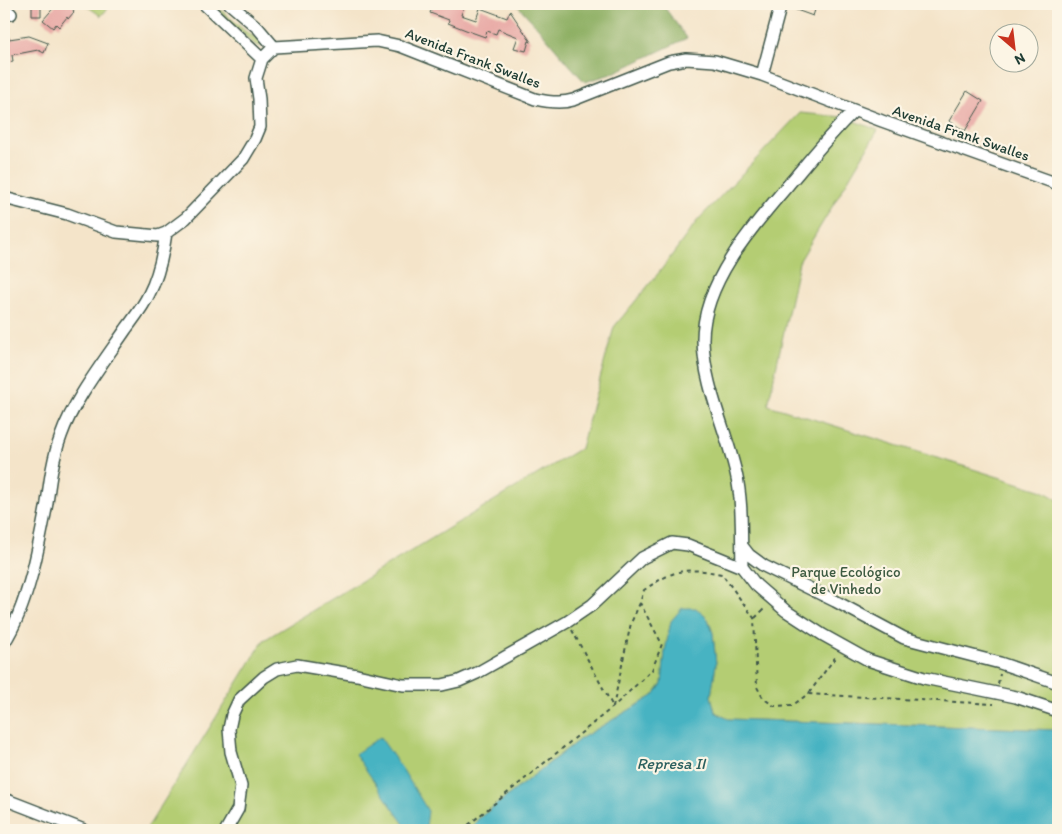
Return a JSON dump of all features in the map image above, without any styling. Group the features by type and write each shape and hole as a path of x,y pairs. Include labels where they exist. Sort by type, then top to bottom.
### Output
{"street":[{"path":"204,4 262,59"},
{"path":"4,198 67,214 116,232 158,236 186,218 242,159 255,139 260,127 256,78 262,59 274,47 258,28 230,4"},
{"path":"762,74 781,4"},
{"name":"Avenida Frank Swalles","path":"274,47 387,42 535,100 548,102 574,100 669,62 686,59 715,61 762,74 854,111 1058,184"},
{"path":"742,567 741,500 736,472 706,366 703,341 705,319 724,269 752,230 842,122 854,111"},
{"path":"4,643 30,582 54,460 61,435 68,419 96,372 149,294 162,260 166,232"},
{"path":"226,830 238,809 241,786 231,752 229,729 232,715 239,700 264,677 277,669 297,665 403,685 442,685 459,681 477,673 592,606 642,558 672,544 688,545 742,567 756,585 786,611 843,647 868,660 996,698 1016,697 1058,711"},
{"path":"742,546 749,555 764,566 904,638 1003,664 1058,683"},
{"path":"4,799 84,830"}],"path":[{"path":"613,706 631,623 644,590 665,576 680,571 698,569 722,574 754,618 758,687 763,698 774,706 793,705 808,694 843,647"},
{"path":"754,618 773,600"},
{"path":"462,830 613,706 652,670 662,644 640,603"},
{"path":"567,622 613,706"},
{"path":"808,694 996,698 1003,664"}],"green space":[{"path":"84,4 112,4 101,16"},
{"path":"516,4 662,4 687,38 611,74 585,82"},
{"path":"219,10 245,31 262,41 262,45 259,47 254,44 220,13"},
{"name":"Parque Ecológico de Vinhedo","path":"800,113 843,117 878,130 799,262 768,405 1043,491 1058,500 1058,730 728,719 715,712 711,696 716,664 713,633 708,619 696,608 671,621 665,651 662,684 653,696 580,739 478,819 471,830 146,830 264,640 581,448 614,327 661,270 697,221"}],"water":[{"name":"Represa II","path":"682,608 696,608 708,619 713,633 716,664 711,696 715,712 728,719 1058,730 1058,830 471,830 478,819 580,739 653,696 662,684 665,651 671,621"},
{"path":"380,737 428,811 426,827 408,830 355,754"}],"building":[{"path":"32,4 41,4 41,16 32,16"},
{"path":"57,4 71,4 75,8 68,19 67,17 59,27 56,24 53,28 43,20"},
{"path":"434,4 465,4 461,15 476,20 480,8 507,18 510,11 531,42 529,41 526,51 514,48 518,37 498,29 496,34 487,31 485,37 448,23 449,20 430,13"},
{"path":"788,4 817,4 813,16 788,7"},
{"path":"8,33 9,39 29,36 48,43 44,53 38,50 12,55 13,61 4,63 4,34"},
{"path":"967,91 983,101 965,131 949,121"}]}
